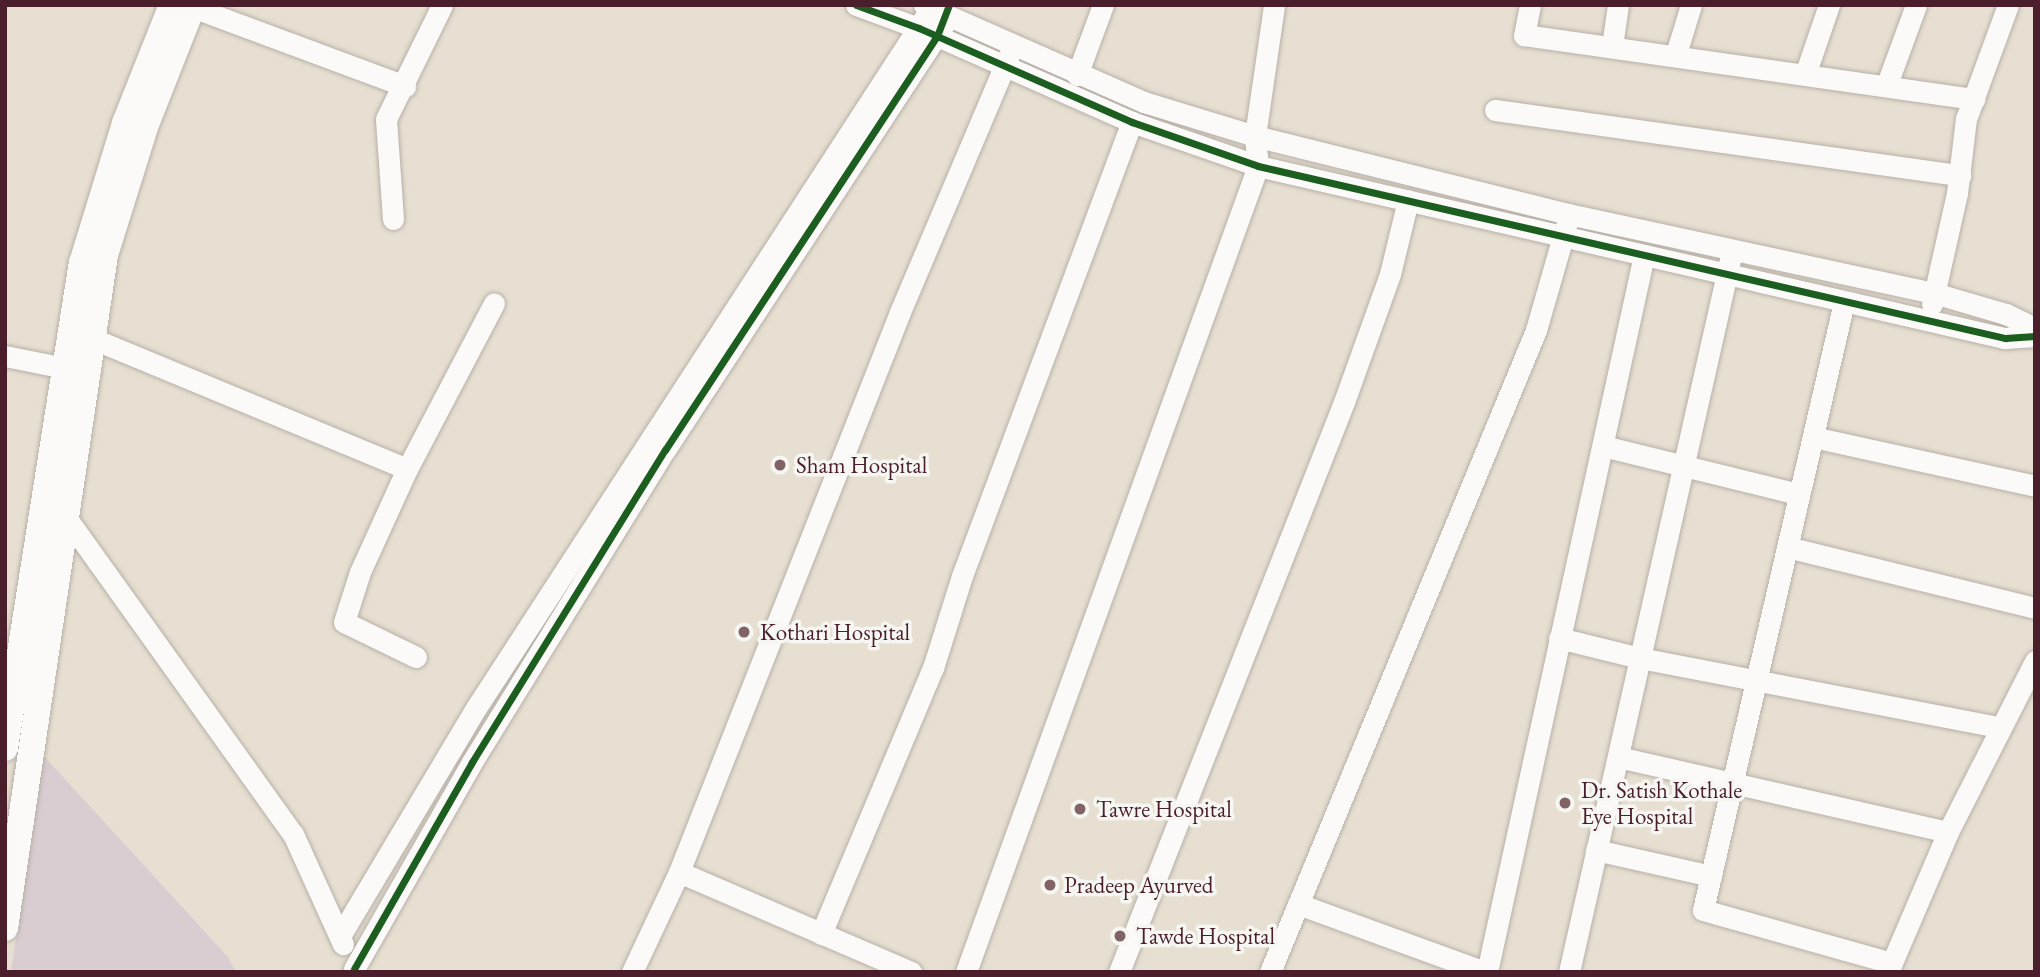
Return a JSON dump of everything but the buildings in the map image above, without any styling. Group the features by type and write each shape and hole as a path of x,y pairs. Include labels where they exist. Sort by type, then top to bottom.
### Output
{"main road":[{"path":"5,928 56,504 81,334 82,263 125,123 186,6"},
{"path":"5,748 56,504 65,368 81,334"}],"street":[{"path":"393,219 386,119 405,86 442,5"},
{"path":"856,5 928,32 1132,122 1258,166 2006,338 2035,336"},
{"path":"1077,75 1103,5"},
{"path":"966,972 1258,166 1255,136 1274,5"},
{"path":"1530,5 1524,35 1805,72 1974,99"},
{"path":"1612,46 1618,5"},
{"path":"1676,54 1691,5"},
{"path":"1805,72 1829,5"},
{"path":"1886,84 1916,5"},
{"path":"1928,320 1959,175 1966,120 2008,5"},
{"path":"186,6 405,86"},
{"path":"340,936 476,708 647,462 928,32 938,8 1077,75 1144,102 1255,136 1569,214 1732,246 1934,293 2006,314 2035,328"},
{"path":"632,972 679,873 900,312 1013,45"},
{"path":"1495,110 1959,175"},
{"path":"821,934 925,691 962,576 1132,122"},
{"path":"1119,972 1344,402 1390,274 1408,200"},
{"path":"1270,972 1536,330 1569,214"},
{"path":"1569,972 1732,246"},
{"path":"1298,904 1486,972 1644,255"},
{"path":"1844,302 1703,910 1890,967 1948,832 1998,727 2035,661"},
{"path":"416,657 344,622 360,572 407,469 495,303"},
{"path":"81,334 407,469"},
{"path":"5,356 65,368"},
{"path":"1813,437 2035,486"},
{"path":"1602,446 1683,468 1799,494"},
{"path":"355,970 472,762 647,462"},
{"path":"56,504 293,834 355,970"},
{"path":"1787,547 2035,608"},
{"path":"1559,638 1640,658 1998,727"},
{"path":"1618,757 1948,832"},
{"path":"1596,850 1711,876"},
{"path":"679,873 911,972"}],"shaded area":[{"path":"42,754 228,957 236,972 11,972"}],"cycle path":[{"path":"856,5 919,28 1132,122 1258,166 2005,338 2035,336"},
{"path":"354,969 472,762 665,450 937,36 949,5"}],"place":[{"name":"Sham Hospital","path":"780,465"},
{"name":"Kothari Hospital","path":"744,632"},
{"name":"Dr. Satish Kothale Eye Hospital","path":"1565,803"},
{"name":"Tawre Hospital","path":"1080,809"},
{"name":"Pradeep Ayurved","path":"1050,885"},
{"name":"Tawde Hospital","path":"1120,936"}]}
